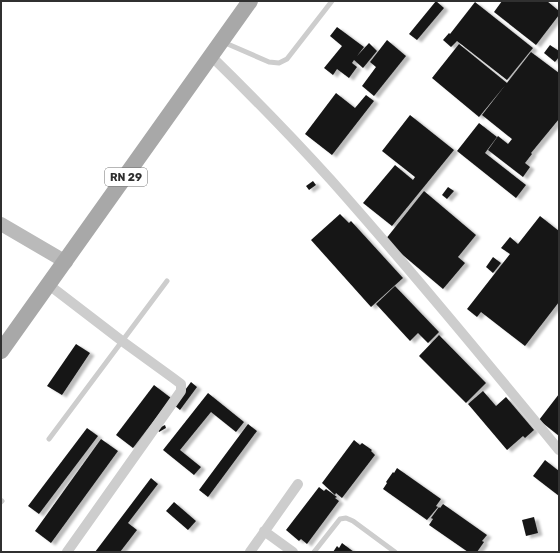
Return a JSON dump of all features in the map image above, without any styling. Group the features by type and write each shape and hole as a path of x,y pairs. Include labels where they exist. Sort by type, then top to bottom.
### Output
{"main road":[{"name":"RN 29","path":"1,351 49,286 250,1"},
{"path":"1,224 66,262"}],"street":[{"path":"211,56 270,114 330,180 443,309 559,450"},
{"path":"49,286 122,342 181,384 182,391 67,552"},
{"path":"250,552 298,484"},
{"path":"264,531 293,552"}],"lane":[{"path":"222,41 269,62 279,63 287,59 332,1"},
{"path":"49,439 167,281"},
{"path":"314,552 340,519 346,518 353,521 395,552"}],"building":[{"path":"436,1 444,8 417,40 409,34"},
{"path":"502,1 547,1 559,11 559,15 536,45 494,12"},
{"path":"475,2 533,48 507,80 457,41 451,47 443,40 449,33 450,34"},
{"path":"337,27 364,47 357,56 369,43 377,51 363,68 354,60 352,63 357,67 349,78 337,69 333,75 324,68 342,46 330,36"},
{"path":"387,40 406,56 374,96 362,86 376,67 370,62"},
{"path":"459,44 507,83 479,117 432,78"},
{"path":"550,45 559,51 559,57 555,62 544,53"},
{"path":"531,52 559,73 559,119 531,153 532,154 525,163 530,167 523,177 488,150 498,136 508,144 512,139 482,115"},
{"path":"336,93 355,108 366,95 374,101 332,155 305,134"},
{"path":"410,115 454,150 392,226 363,203 395,165 413,180 415,177 382,151"},
{"path":"479,123 497,137 485,153 526,185 516,198 457,151"},
{"path":"313,181 316,185 309,190 306,186"},
{"path":"448,187 454,191 447,199 442,195"},
{"path":"424,191 476,235 458,257 465,263 443,289 385,240"},
{"path":"340,214 349,223 351,221 403,278 371,307 311,240"},
{"path":"540,216 559,231 559,302 525,346 481,312 477,317 467,309 510,254 501,248 510,237 518,244"},
{"path":"493,257 501,263 493,273 486,267"},
{"path":"395,286 439,332 428,343 418,333 410,341 376,304"},
{"path":"439,335 486,383 466,403 419,356"},
{"path":"76,344 90,353 62,395 47,386"},
{"path":"191,382 197,387 180,410 174,405"},
{"path":"154,385 171,398 133,448 116,435"},
{"path":"483,391 496,406 506,397 534,430 525,438 523,436 507,450 468,404"},
{"path":"208,393 244,422 236,432 211,412 180,450 201,467 194,475 163,450"},
{"path":"559,394 559,436 539,420"},
{"path":"248,424 257,431 208,497 199,490"},
{"path":"165,425 166,428 159,432 157,429"},
{"path":"87,428 98,436 39,514 28,506"},
{"path":"101,439 118,451 51,543 35,531"},
{"path":"354,440 360,445 362,443 372,450 371,451 375,455 342,498 336,493 335,495 322,483"},
{"path":"545,460 559,471 559,496 533,476"},
{"path":"397,468 441,499 436,506 438,507 427,520 383,489 387,483 386,482"},
{"path":"151,478 158,484 128,523 137,530 120,552 95,552"},
{"path":"319,487 324,491 326,489 337,497 335,498 339,501 307,544 301,539 299,541 286,530"},
{"path":"174,502 196,521 188,530 166,511"},
{"path":"443,504 487,535 482,541 484,542 477,552 468,552 429,525 433,519 431,518"},
{"path":"534,517 538,533 526,536 522,520"},
{"path":"342,543 354,552 333,552 337,546 339,548"}]}
